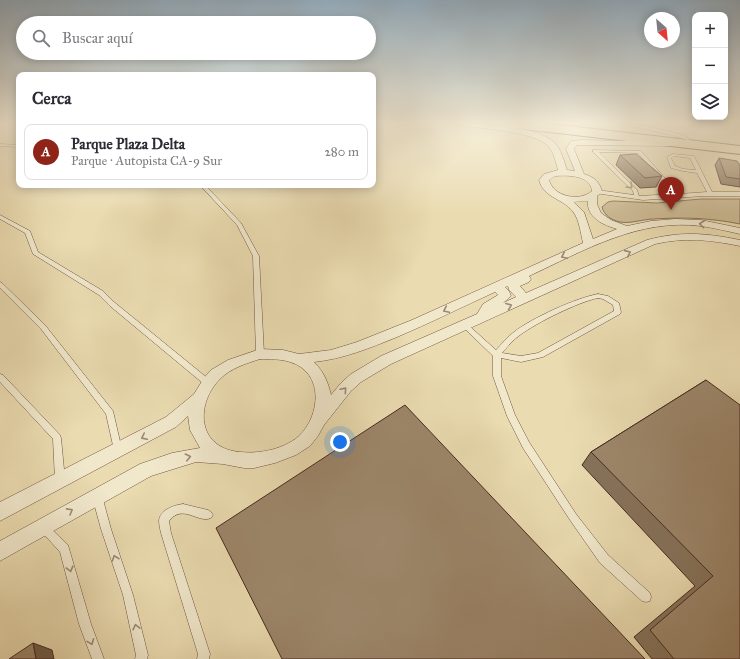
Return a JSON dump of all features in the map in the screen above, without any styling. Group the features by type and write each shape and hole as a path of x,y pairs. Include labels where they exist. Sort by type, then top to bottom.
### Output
{"street":[{"path":"556,154 563,173"},
{"path":"572,154 581,176"},
{"path":"595,195 580,200 564,198 547,190 544,185 544,180 547,176 563,173 581,176 595,183 598,188 595,195 591,203 594,211 602,220 627,229"},
{"path":"564,198 579,212 589,244"},
{"path":"298,359 331,355 361,346 417,323 589,244 627,229 651,224 674,222 701,223 740,230"},
{"path":"0,552 42,526 146,470 196,455 224,456 251,461 280,455 304,440 346,387 356,378 386,360 526,299 651,242 684,235 698,235 740,243"},
{"path":"526,299 513,287 543,266"},
{"path":"482,317 487,307 505,296 505,294 497,287"},
{"path":"0,512 171,422 198,399 208,382 223,369 241,359 260,354 280,354 298,359 312,369 322,383 325,401 320,420"},
{"path":"198,399 195,416 198,432 208,446 224,456"}],"lane":[{"path":"598,154 638,198"},
{"path":"641,154 678,196"},
{"path":"700,172 677,169 673,166 669,157 673,155 692,157 700,172 710,194"},
{"path":"740,165 736,167 740,174"},
{"path":"205,188 239,224 256,256 260,354"},
{"path":"595,195 638,198 740,194"},
{"path":"0,217 28,232 35,253 101,293 112,304 208,382"},
{"path":"0,284 43,326 110,413 118,450"},
{"path":"464,325 497,355 521,359 540,356 618,312 618,305 609,299 598,296 576,303 523,329 505,344 497,355 497,376 512,416 526,446 573,517 604,559 646,597"},
{"path":"0,377 57,438 60,480"},
{"path":"97,496 106,530 128,595 142,655 141,659"},
{"path":"203,659 204,654 166,533 164,520 168,513 180,508 208,515"},
{"path":"42,526 64,549 85,624 98,659"}],"shaded area":[{"path":"701,199 740,199 740,224 718,220 686,218 665,218 620,222 608,217 602,207 608,202 613,201 657,203"}],"building":[{"path":"636,154 662,176 645,178 620,155"},
{"path":"719,158 737,161 740,166 740,179 726,177"},
{"path":"706,380 740,405 740,659 674,659 650,630 713,576 591,452"},
{"path":"405,405 645,659 282,659 216,528"},
{"path":"33,643 36,659 9,659"}],"place":[{"name":"Parque Plaza Delta","path":"671,210"}]}
